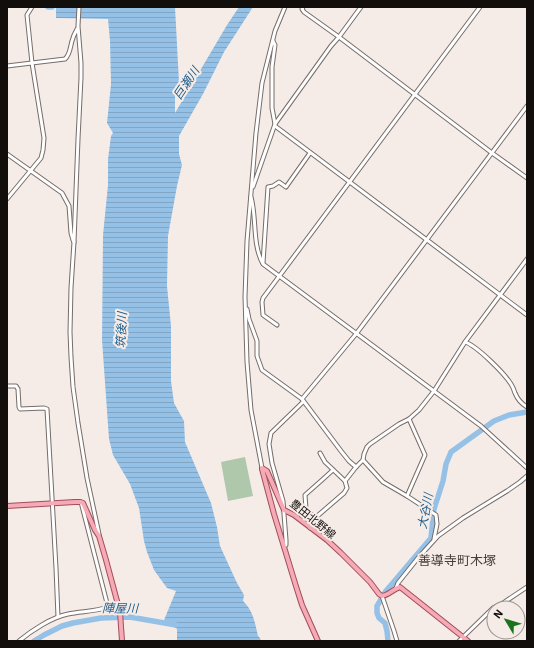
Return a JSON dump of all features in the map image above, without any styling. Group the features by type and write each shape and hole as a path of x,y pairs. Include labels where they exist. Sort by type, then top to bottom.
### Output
{"main road":[{"name":"豊田北野線","path":"262,468 267,471 284,510 294,515 341,553 382,596"},
{"name":"豊田北野線","path":"262,468 302,605 318,641"},
{"path":"7,506 83,503 99,536 120,612 122,641"},
{"path":"382,596 385,596 396,588 400,587 468,641"}],"street":[{"path":"7,199 41,158 44,146 32,63 27,15 32,7"},
{"path":"78,7 81,78 70,332 73,387 87,478 99,536"},
{"path":"262,468 252,410 247,362 247,241 258,111 262,83 275,31 285,7"},
{"path":"303,7 302,9 304,12 527,178"},
{"path":"361,7 331,46 275,125 251,193 255,235 261,260 263,264 279,277 481,426 527,468"},
{"path":"277,325 263,316 263,298 480,7"},
{"path":"7,66 67,58 78,26"},
{"path":"273,40 275,45 272,67 272,108 275,125 310,153 527,315"},
{"path":"284,547 286,545 284,501 272,463 268,444 271,433 303,401 356,334 527,106"},
{"path":"263,264 268,187 279,182 286,187 310,153"},
{"path":"7,154 62,193 69,206 71,233 74,242"},
{"path":"310,528 315,518 344,493 347,488 346,481 363,460 367,446 399,424 409,419 419,410 434,391 465,342 527,259"},
{"path":"246,306 257,341 257,356 262,370 303,401 349,461 356,467"},
{"path":"465,342 478,350 508,380 513,386 515,395 527,407"},
{"path":"7,386 16,386 18,388 20,409 47,409 58,617"},
{"path":"407,496 425,455 409,419"},
{"path":"320,453 332,470 346,481"},
{"path":"363,460 383,482 436,515 437,524 434,541"},
{"path":"315,518 306,509 305,496 332,470"},
{"path":"396,588 398,583 418,558 441,534 463,518 507,491 527,476"},
{"path":"18,641 31,631 58,617 66,614 108,607 81,502"},
{"path":"459,641 492,608 503,603 527,587"},
{"path":"382,596 382,600 397,641"}],"green space":[{"path":"245,457 253,496 228,501 221,462"}],"water":[{"name":"筑後川","path":"56,7 175,7 179,82 175,97 175,113 239,7 253,7 224,52 203,94 179,136 179,154 182,165 168,236 167,286 171,326 171,381 174,403 184,421 185,442 211,503 220,546 244,595 243,601 249,608 261,641 177,641 177,629 164,620 176,591 167,588 154,570 144,541 139,508 130,484 113,455 109,439 102,340 103,235 108,185 108,159 111,136 113,133 107,123 111,84 108,19 56,18"}],"waterway":[{"name":"大谷川","path":"388,641 385,623 379,618 377,606 386,591 431,538 434,509 443,481 446,464 451,452 494,421 509,415 527,412"},
{"name":"陣屋川","path":"34,641 62,626 101,618 130,617 176,625"}],"district":[{"name":"善導寺町木塚","path":"457,560"}],"water label":[{"name":"巨瀬川","path":"186,83"}]}
